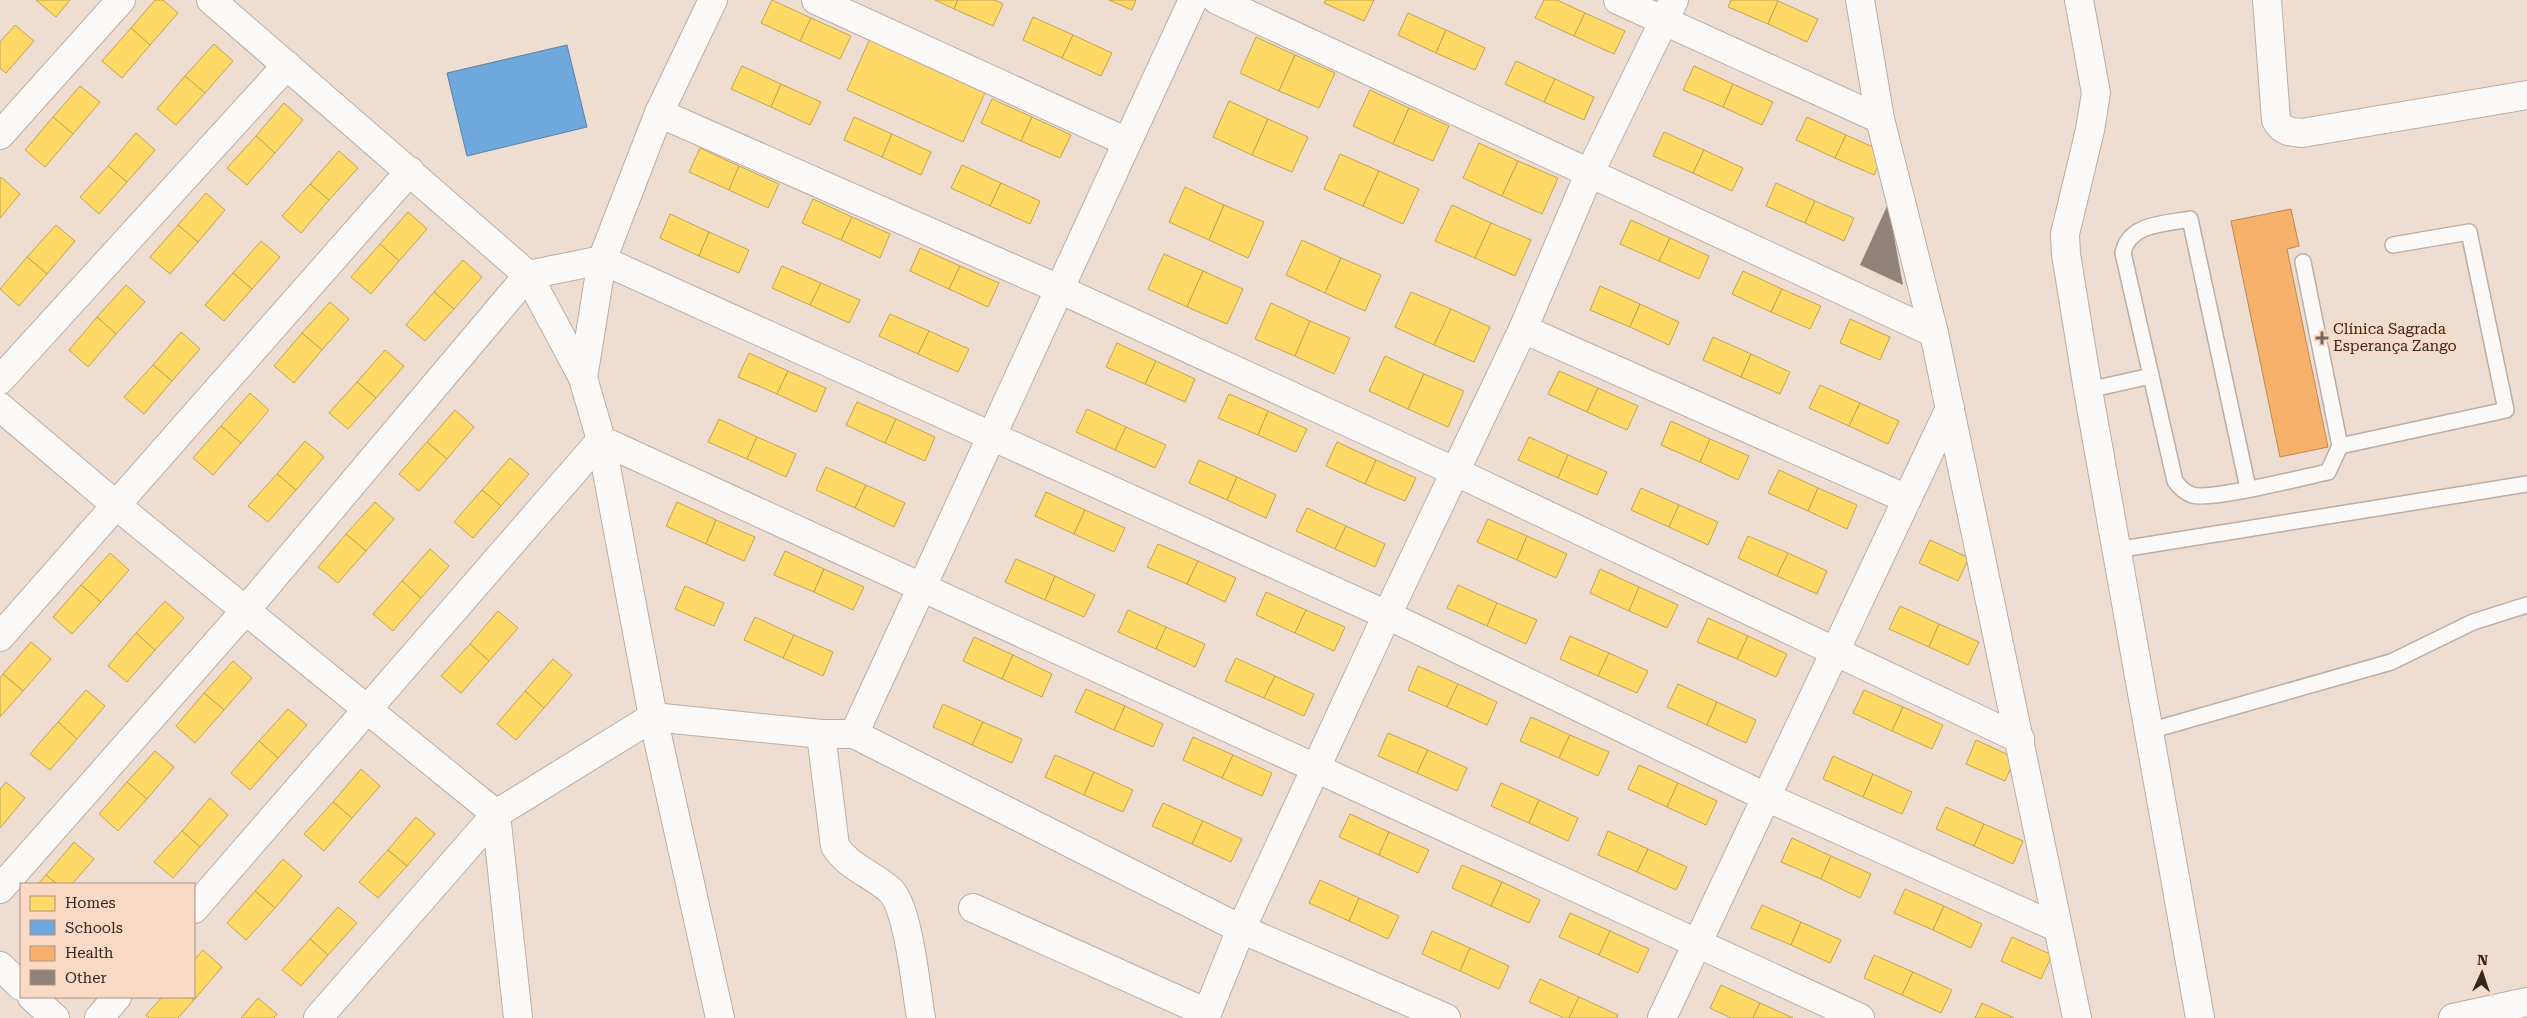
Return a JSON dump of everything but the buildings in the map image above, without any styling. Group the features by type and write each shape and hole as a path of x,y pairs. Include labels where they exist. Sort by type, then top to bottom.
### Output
{"street":[{"path":"0,136 121,0"},
{"path":"211,0 528,275 583,378 601,440 653,717 720,1018"},
{"path":"583,378 602,260 659,113 713,0"},
{"path":"816,0 1127,142"},
{"path":"854,734 1193,0"},
{"path":"1218,0 1934,333"},
{"path":"1618,0 1669,10 1880,119"},
{"path":"1860,0 1880,119 1934,333 2020,739 2056,926 2077,1018"},
{"path":"2078,0 2096,93 2090,130 2066,234 2066,254 2116,550 2200,1018"},
{"path":"2267,0 2276,120 2281,128 2290,132 2302,133 2527,95"},
{"path":"972,908 1206,1016 1241,929 1523,329 1590,172 1669,10"},
{"path":"0,380 287,65"},
{"path":"659,113 1059,289 1456,472 2020,739"},
{"path":"0,637 410,171"},
{"path":"0,889 245,611 528,275 602,260 1387,615 1766,797 2056,926"},
{"path":"1523,329 1907,499"},
{"path":"0,407 117,506 496,814 518,1018"},
{"path":"1662,1018 1950,408"},
{"path":"601,440 1860,1018"},
{"path":"195,908 601,440"},
{"path":"318,1018 496,814 653,717 821,734 854,734 1241,929 1446,1018"},
{"path":"821,734 835,846 841,856 892,892 906,926 921,1018"},
{"path":"0,966 20,985"},
{"path":"33,998 55,1018"},
{"path":"99,1018 117,998"},
{"path":"2453,1018 2527,1002"}],"lane":[{"path":"2248,488 2190,219 2143,228 2125,243 2123,253 2174,481 2181,490 2203,496 2248,488 2328,472 2340,446 2303,262"},
{"path":"2340,446 2506,410 2469,232 2393,245"},
{"path":"2088,390 2151,376"},
{"path":"2116,550 2527,484"},
{"path":"2149,730 2391,662 2473,622 2527,605"}],"place":[{"name":"Clínica Sagrada Esperança Zango","path":"2322,338"}]}
